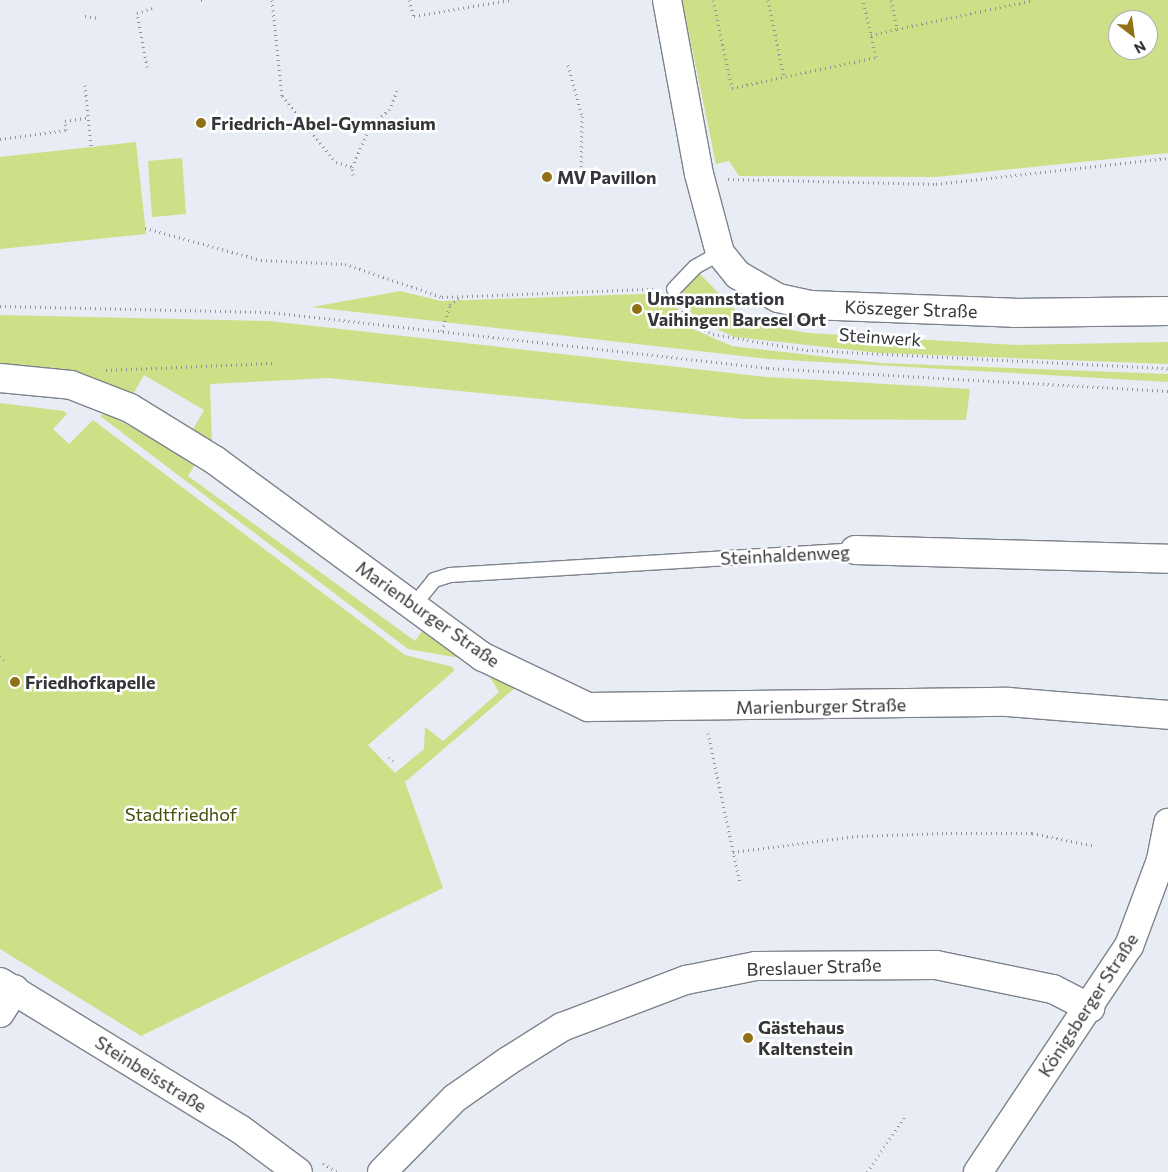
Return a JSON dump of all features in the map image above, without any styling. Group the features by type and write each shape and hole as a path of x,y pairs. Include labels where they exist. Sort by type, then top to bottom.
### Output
{"street":[{"name":"Köszeger Straße","path":"667,0 698,174 720,253 738,275 778,298 810,305 1014,313 1168,311"},
{"name":"Marienburger Straße","path":"0,378 71,385 130,408 186,441 483,657 588,707 1008,702 1168,715"},
{"name":"Steinhaldenweg","path":"855,550 1168,559"},
{"name":"Königsberger Straße","path":"978,1172 1090,1008 1138,928 1168,824"},
{"name":"Breslauer Straße","path":"382,1172 455,1098 508,1061 562,1027 686,980 756,966 936,965 1053,989 1090,1008"},
{"path":"0,1013 8,986"},
{"name":"Steinbeisstraße","path":"8,986 240,1129 298,1172"}],"lane":[{"path":"674,289 695,267 720,253"},
{"name":"Steinhaldenweg","path":"414,605 434,580 450,575 855,550"}],"path":[{"path":"272,0 282,96 336,162 352,167"},
{"path":"409,0 414,16 510,0"},
{"path":"713,0 732,88 876,58 863,0"},
{"path":"768,0 784,77"},
{"path":"891,0 897,29"},
{"path":"871,35 1033,0"},
{"path":"147,67 138,13 152,8"},
{"path":"84,16 99,18"},
{"path":"568,65 582,116 581,171"},
{"path":"85,86 91,146"},
{"path":"353,175 352,167 370,126 389,110 397,91"},
{"path":"0,139 66,130 65,121 89,117"},
{"path":"698,174 743,182 936,184 1168,158"},
{"path":"145,228 261,260 345,264 442,297 674,289"},
{"name":"Steinwerk","path":"674,289 691,323 734,340 880,357 1168,368"},
{"path":"442,331 450,304 464,296"},
{"path":"0,306 269,312 768,368 1168,391"},
{"path":"71,385 112,367 274,363"},
{"path":"0,656 6,662"},
{"path":"709,736 740,884"},
{"path":"389,758 395,763"},
{"path":"734,852 857,836 946,833 1032,833 1095,846"},
{"path":"867,1172 906,1115"}],"green space":[{"path":"682,0 1168,0 1168,153 936,177 739,176 729,161 716,164"},
{"path":"136,142 146,234 0,249 0,157"},
{"path":"182,158 186,214 152,217 148,161"},
{"path":"699,273 740,315 768,326 808,333 1016,345 1168,342 1168,364 880,353 734,337 696,319 689,309 682,290"},
{"path":"400,291 441,301 669,293 688,327 732,346 880,363 1168,374 1168,382 769,359 312,307"},
{"path":"0,315 269,321 767,377 970,389 966,420 744,419 329,378 210,384 212,444 192,431 204,410 144,375 132,396 0,366"},
{"name":"Stadtfriedhof","path":"0,403 64,411 67,414 53,429 69,444 93,420 405,655 453,667 454,671 368,745 395,773 424,749 425,727 443,741 499,692 488,674 515,688 405,782 443,888 141,1036 0,949"},
{"path":"106,413 196,463 188,476 415,641 426,626 460,658 408,649 100,416"}],"place":[{"name":"Friedrich-Abel-Gymnasium","path":"201,123"},
{"name":"MV Pavillon","path":"547,177"},
{"name":"Umspannstation Vaihingen Baresel Ort","path":"637,309"},
{"name":"Friedhofkapelle","path":"15,682"},
{"name":"Gästehaus Kaltenstein","path":"748,1038"}]}
